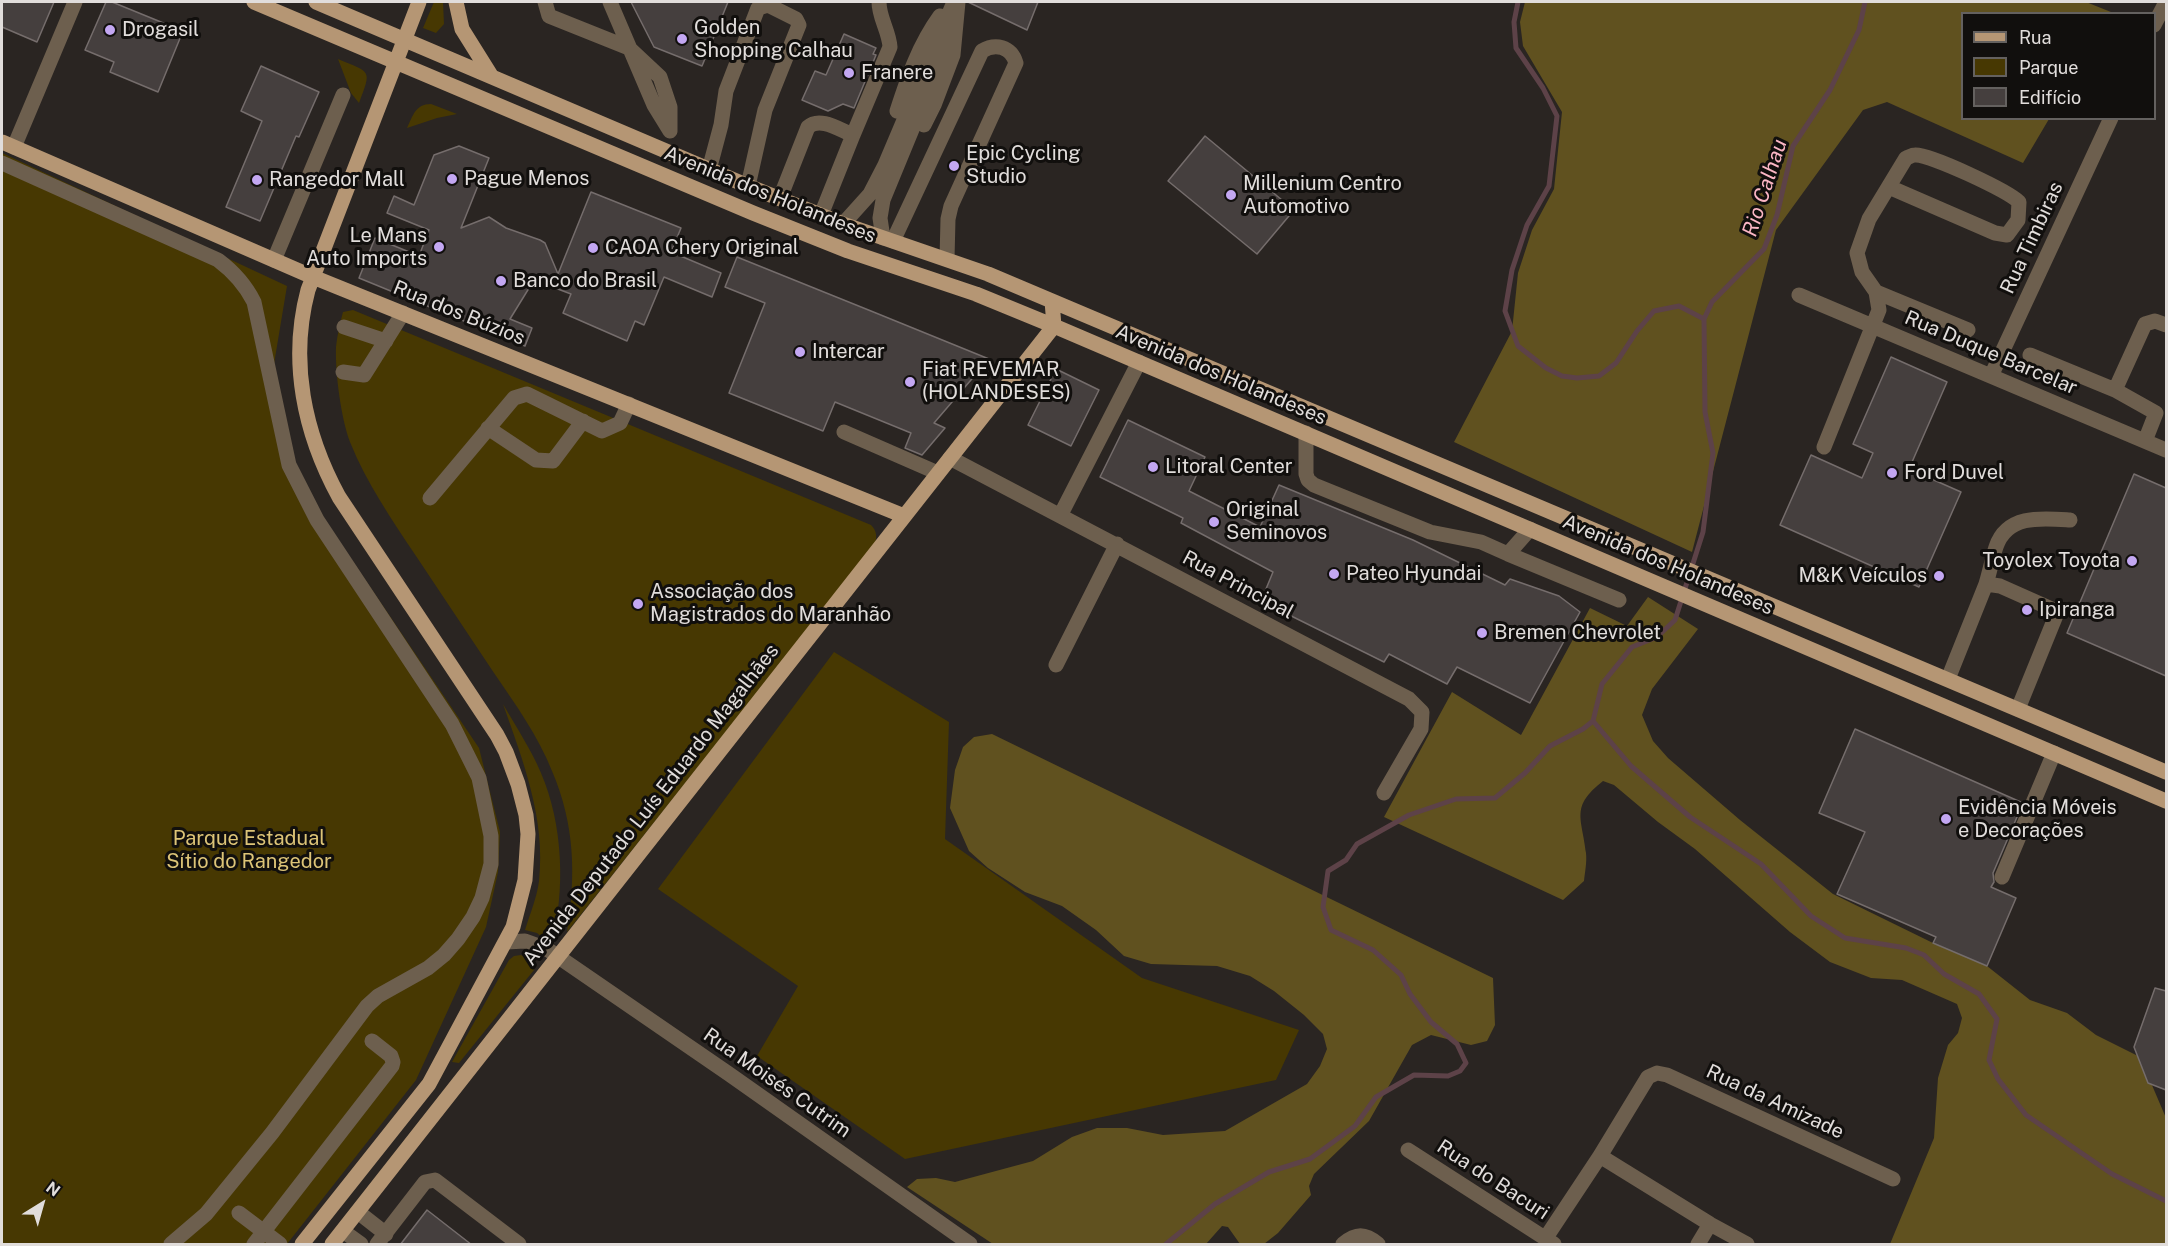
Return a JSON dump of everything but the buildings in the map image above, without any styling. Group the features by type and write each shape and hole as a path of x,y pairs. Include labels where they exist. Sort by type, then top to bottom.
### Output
{"main road":[{"name":"Avenida dos Holandeses","path":"254,2 753,213 848,251 976,294 1054,326 2166,801"},
{"name":"Avenida dos Holandeses","path":"316,2 748,186 843,224 988,274 2166,772"},
{"name":"Avenida Deputado Luís Eduardo Magalhães","path":"302,1245 429,1084 506,942 519,908 528,858 526,815 514,769 497,735 353,520 328,477 319,457 306,413 299,367 301,323 313,277 418,2"},
{"path":"456,2 462,29 492,77"},
{"name":"Rua dos Búzios","path":"8,145 313,277 904,516"},
{"path":"1052,301 1054,326"},
{"name":"Avenida Deputado Luís Eduardo Magalhães","path":"332,1245 1054,326"}],"street":[{"path":"8,145 75,2"},
{"path":"545,2 549,16 629,48"},
{"path":"610,2 629,48 652,79 679,157"},
{"path":"821,215 890,47 889,37 882,23 879,2"},
{"path":"888,240 880,218 883,200 896,171 955,2"},
{"path":"892,146 896,116 909,74 924,40 955,2"},
{"path":"896,171 924,126 953,55 955,2"},
{"path":"2156,21 2166,2"},
{"path":"709,170 721,124 726,91 758,8 768,5 796,19 799,25 765,110 748,186"},
{"path":"888,240 982,51 990,46 998,46 1010,52 1016,63 951,206 948,219 947,259"},
{"path":"843,224 870,194 934,61"},
{"path":"274,260 343,95"},
{"name":"Rua Timbiras","path":"1990,376 2110,120"},
{"path":"780,198 808,127 821,122 853,135"},
{"path":"1824,447 1879,310 1876,292 1862,272 1857,254 1869,219 1906,158 1916,154 1969,174 2012,195 2019,202 2018,220 2007,235 1995,233 1888,188"},
{"path":"2,163 218,260 236,274 247,288 254,302 290,465 317,520 452,724 479,778 491,836 491,864 482,898 459,939 429,968 378,996 367,1006 272,1133 206,1214 171,1245"},
{"path":"1876,292 1968,330"},
{"name":"Rua Duque Barcelar","path":"1799,295 2166,450"},
{"path":"343,372 364,375 403,313"},
{"path":"2115,390 2145,324 2155,321 2166,325"},
{"path":"344,327 386,341"},
{"path":"2030,355 2115,390 2161,415 2145,441"},
{"path":"1061,514 1139,362"},
{"path":"430,498 513,398 527,394 602,431 620,423 629,404"},
{"path":"488,428 536,460 553,461 583,421"},
{"path":"844,432 938,472"},
{"path":"1306,433 1305,474 1314,485 1430,532 1481,542 1619,600"},
{"name":"Rua Principal","path":"950,458 1061,514 1409,699 1422,712 1421,729 1384,794"},
{"path":"1948,680 1986,584 1996,545 2003,533 2014,523 2038,518 2070,520"},
{"path":"1508,554 1530,529"},
{"path":"1056,666 1117,544"},
{"path":"1986,584 2000,586 2057,613 2018,709"},
{"path":"2002,877 2054,753"},
{"name":"Rua Moisés Cutrim","path":"506,942 525,940 559,957 738,1080 970,1245"},
{"path":"254,1245 392,1066 391,1056 372,1041"},
{"name":"Rua da Amizade","path":"1600,1156 1643,1084 1648,1077 1657,1073 1667,1075 1893,1179"},
{"name":"Rua do Bacuri","path":"1408,1150 1550,1242"},
{"path":"1550,1242 1600,1156 1748,1245"},
{"path":"358,1212 382,1239 425,1182 435,1180 519,1245"},
{"path":"239,1213 280,1245"},
{"path":"1698,1245 1710,1224"},
{"path":"343,1230 361,1245"},
{"path":"1343,1245 1357,1235 1364,1235 1378,1245"}],"green space":[{"path":"434,2 443,2 444,24 436,33 423,28"},
{"path":"338,59 363,70 366,74 366,84 359,103 351,93"},
{"path":"431,104 457,114 407,128 418,108"},
{"name":"Parque Estadual Sítio do Rangedor","path":"2,153 287,286 274,364 292,461 310,498 479,748 500,832 498,872 486,927 416,1080 287,1244 2,1244"},
{"name":"Associação dos Magistrados do Maranhão","path":"353,310 871,525 875,532 875,544 567,932 572,890 572,850 560,791 546,758 518,709 389,515 350,442 339,395 336,347 343,312"},
{"path":"834,652 949,722 945,839 1142,978 1299,1030 1276,1080 905,1159 757,1056 798,986 658,889"},
{"path":"503,704 537,764 554,814 560,858 560,880 559,903 551,945 537,933 525,930 539,881 539,835 531,791"},
{"path":"521,955 532,961 534,970 459,1063 452,1062 509,960"}],"shaded area":[{"path":"1525,2 2086,2 2111,12 1961,12 1961,120 2048,120 2023,163 1887,102 1863,110 1776,230 1692,552 1454,442 1512,331 1518,273 1532,230 1554,189 1562,112 1523,46 1520,22"},
{"path":"1648,597 1698,629 1652,689 1642,715 1653,741 1668,758 1740,820 1833,894 1933,943 1987,966 2030,1000 2067,1013 2096,1035 2140,1057 2166,1118 2166,1244 1890,1244 1934,1138 1938,1078 1948,1045 1958,1033 1962,1018 1957,1004 1902,980 1871,978 1830,962 1790,932 1695,849 1614,785 1603,781 1586,798 1582,806 1581,821 1586,856 1584,881 1563,900 1384,817 1452,692 1521,735 1590,608 1627,626"},
{"path":"992,734 1493,978 1495,1025 1487,1041 1471,1045 1431,1035 1412,1045 1369,1121 1314,1174 1309,1186 1311,1195 1278,1233 1264,1244 1240,1244 1228,1227 1222,1226 1206,1244 993,1244 907,1187 917,1179 936,1178 955,1182 1033,1161 1072,1137 1097,1128 1127,1128 1163,1135 1225,1131 1307,1084 1320,1066 1327,1049 1323,1034 1304,1015 1274,991 1250,976 1217,966 1151,964 1124,956 1096,930 1062,906 1025,892 988,868 969,851 950,808 955,770 963,747 974,737"}],"waterway":[{"path":"1518,2 1514,22 1516,48 1543,88 1557,116 1549,186 1527,225 1512,270 1505,311 1518,346 1546,368 1562,376 1577,378 1599,376 1616,363 1637,331 1654,311 1679,306 1704,319"},
{"name":"Rio Calhau","path":"1865,2 1859,30 1830,90 1793,146 1777,215 1764,249 1712,302 1704,319 1705,412 1713,453 1703,532 1675,620 1657,637 1632,647 1602,684 1593,721 1631,766 1690,817 1761,864 1811,916 1845,938 1906,948 1924,955 1944,974 1979,994 1997,1019 1989,1060 1998,1079 2026,1115 2112,1174 2166,1201"},
{"path":"1166,1244 1215,1204 1269,1172 1310,1159 1355,1126 1376,1097 1414,1075 1448,1076 1460,1071 1466,1063 1457,1044 1431,1022 1410,994 1401,975 1373,950 1331,930 1323,907 1328,871 1346,860 1357,844 1409,815 1456,799 1495,798 1525,773 1550,746 1583,729 1593,721"}],"place":[{"name":"Drogasil","path":"110,30"},
{"name":"Golden Shopping Calhau","path":"682,39"},
{"name":"Franere","path":"849,73"},
{"name":"Epic Cycling Studio","path":"954,166"},
{"name":"Pague Menos","path":"452,179"},
{"name":"Rangedor Mall","path":"257,180"},
{"name":"Millenium Centro Automotivo","path":"1231,195"},
{"name":"Le Mans Auto Imports","path":"439,247"},
{"name":"CAOA Chery Original","path":"593,248"},
{"name":"Banco do Brasil","path":"501,281"},
{"name":"Intercar","path":"800,352"},
{"name":"Fiat REVEMAR (HOLANDESES)","path":"910,382"},
{"name":"Litoral Center","path":"1153,467"},
{"name":"Ford Duvel","path":"1892,473"},
{"name":"Original Seminovos","path":"1214,522"},
{"name":"Toyolex Toyota","path":"2132,561"},
{"name":"Pateo Hyundai","path":"1334,574"},
{"name":"M&K Veículos","path":"1939,576"},
{"name":"Associação dos Magistrados do Maranhão","path":"638,604"},
{"name":"Ipiranga","path":"2027,610"},
{"name":"Bremen Chevrolet","path":"1482,633"},
{"name":"Evidência Móveis e Decorações","path":"1946,819"}]}
